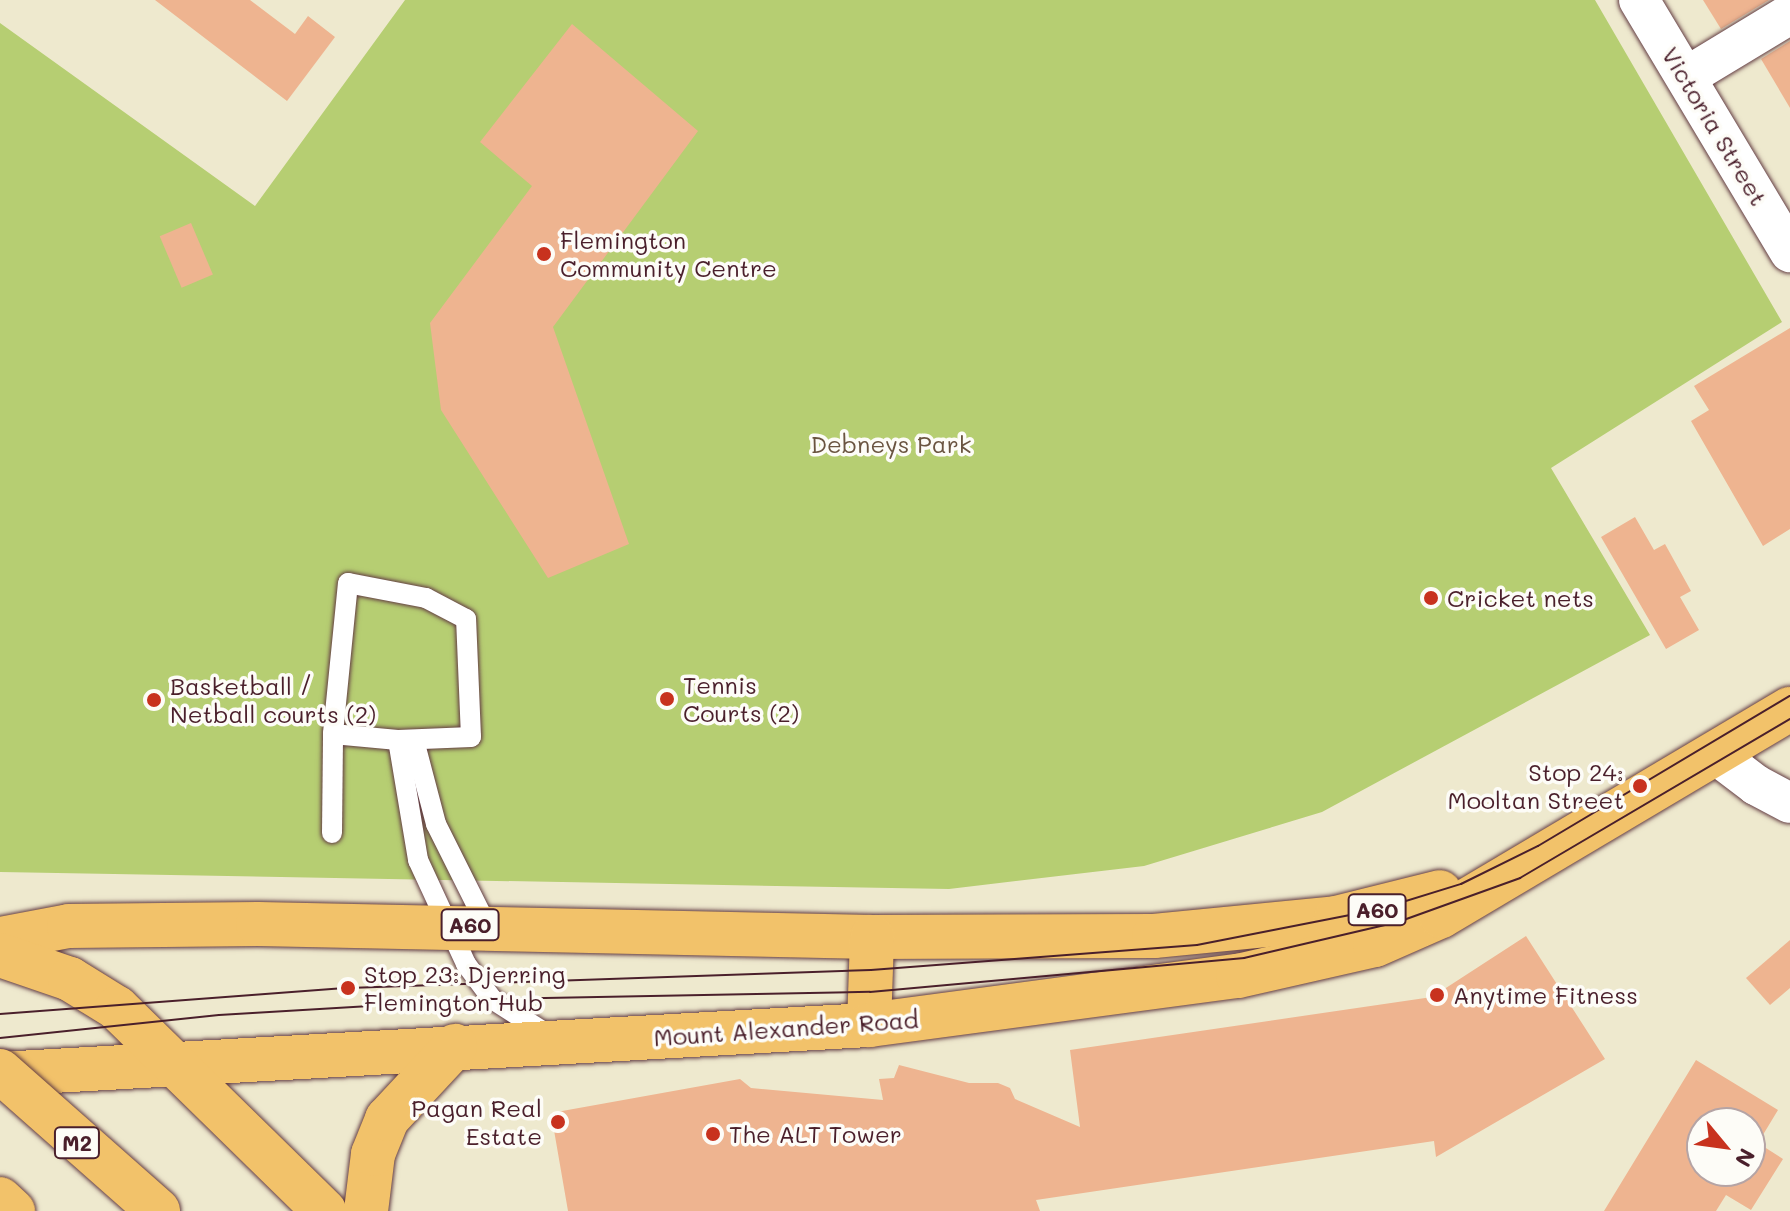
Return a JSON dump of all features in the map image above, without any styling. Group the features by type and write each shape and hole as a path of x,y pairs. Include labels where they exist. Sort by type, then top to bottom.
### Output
{"main road":[{"name":"Mount Alexander Road","path":"0,1073 869,1025 1238,976 1344,954 1441,916 1790,709"},
{"name":"Mount Alexander Road","path":"0,939 69,926 466,925 872,937 1253,930 1380,909 1544,854"},
{"path":"869,1025 872,937"},
{"path":"0,955 54,972 100,994 178,1065 324,1211"},
{"path":"366,1211 373,1154 387,1119 455,1046"},
{"name":"M2","path":"0,1073 158,1211"},
{"path":"0,1199 13,1211"}],"street":[{"name":"Victoria Street","path":"1639,0 1790,252"},
{"path":"1686,77 1790,14"},
{"path":"1714,753 1756,785 1790,803"}],"lane":[{"path":"332,833 333,734 348,583 426,598 466,619 471,737 406,740 333,734"},
{"path":"406,740 418,860 466,925"},
{"path":"406,740 436,824 466,925 466,964 492,999 561,1043"}],"green space":[{"name":"Debneys Park","path":"405,0 1595,0 1782,322 1551,468 1650,635 1322,812 1144,866 949,889 0,872 0,23 255,206"}],"building":[{"path":"155,0 250,0 295,34 308,16 335,37 287,101"},
{"path":"1703,0 1769,0 1721,29"},
{"name":"Flemington Community Centre","path":"572,24 698,131 553,327 629,544 548,578 441,410 430,323 532,186 480,142"},
{"path":"1790,41 1790,108 1761,59"},
{"path":"191,223 213,275 182,288 160,236"},
{"path":"1790,328 1790,529 1763,546 1691,421 1709,410 1694,386"},
{"path":"1635,517 1654,550 1665,544 1691,591 1680,597 1699,630 1666,649 1601,537"},
{"path":"1526,936 1605,1059 1436,1157 1434,1141 1036,1200 1040,1211 568,1211 551,1113 740,1079 751,1088 883,1100 879,1079 894,1078 899,1065 969,1083 998,1083 1010,1088 1015,1099 1080,1127 1070,1050 1432,997"},
{"path":"1790,940 1790,988 1770,1005 1746,978"},
{"path":"1696,1060 1778,1110 1766,1130 1766,1107 1686,1107 1686,1187 1765,1187 1751,1210 1726,1195 1716,1211 1604,1211"},
{"path":"1766,1148 1783,1159 1766,1186"}],"tram line":[{"path":"0,1014 348,988 871,970 1197,945 1380,909 1461,884 1538,846 1790,696"},
{"path":"0,1038 219,1015 492,999 870,992 1244,958 1398,922 1520,878 1790,719"}],"place":[{"name":"Flemington Community Centre","path":"544,254"},
{"name":"Cricket nets","path":"1431,598"},
{"name":"Tennis Courts (2)","path":"667,699"},
{"name":"Basketball / Netball courts (2)","path":"154,700"},
{"name":"Stop 24: Mooltan Street","path":"1640,786"},
{"name":"Stop 23: Djerring Flemington Hub","path":"348,988"},
{"name":"Anytime Fitness","path":"1437,995"},
{"name":"Pagan Real Estate","path":"558,1122"},
{"name":"The ALT Tower","path":"713,1134"}]}
